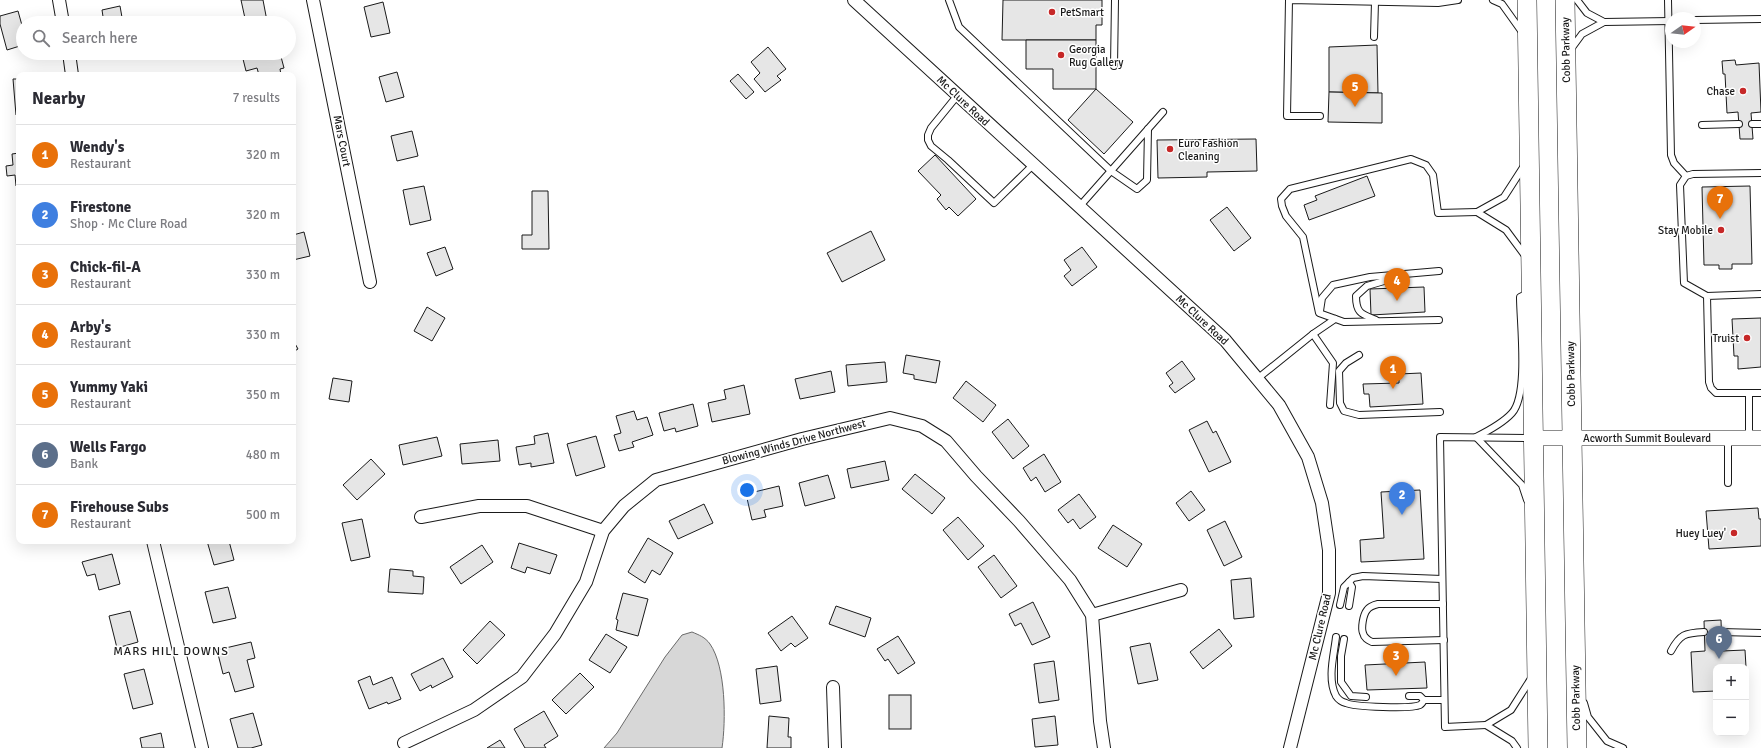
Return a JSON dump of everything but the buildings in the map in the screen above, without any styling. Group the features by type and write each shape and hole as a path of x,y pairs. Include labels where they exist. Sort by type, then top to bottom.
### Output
{"main road":[{"path":"1527,0 1538,748"},
{"name":"Cobb Parkway","path":"1565,0 1577,748"}],"street":[{"path":"59,0 62,16"},
{"name":"Mars Court","path":"313,0 370,282"},
{"name":"Mc Clure Road","path":"854,0 1225,340 1279,405 1308,457 1322,503 1329,550 1329,593 1290,748"},
{"path":"70,60 72,72"},
{"name":"Blowing Winds Drive Northwest","path":"404,743 474,710 522,677 555,634 586,582 603,532 624,506 656,480 795,441 890,418 922,426 946,441 1019,521 1070,580 1092,615 1100,721 1104,748"},
{"name":"Acworth Summit Boulevard","path":"1534,438 1755,438"},
{"path":"421,517 479,506 527,506 603,532"},
{"path":"154,544 202,748"},
{"path":"1092,615 1181,590"},
{"path":"833,687 835,748"}],"lane":[{"path":"950,0 959,27 1111,171 1137,189 1147,180 1148,129"},
{"path":"1114,66 1115,0"},
{"path":"1320,116 1287,116 1289,0 1438,3 1458,0"},
{"path":"1493,0 1502,4 1527,39"},
{"path":"1577,0 1587,13 1604,22"},
{"path":"1668,0 1669,12"},
{"path":"1374,37 1375,2"},
{"path":"1701,20 1761,19"},
{"path":"1566,55 1582,34 1604,22 1665,21"},
{"path":"1670,48 1671,155 1674,163 1686,176"},
{"path":"957,96 935,122 928,136 931,146 937,152 948,160 994,203 1033,165"},
{"path":"1079,207 1164,112"},
{"path":"1702,125 1739,124"},
{"path":"1752,124 1761,124"},
{"path":"1319,313 1303,237 1286,216 1282,206 1281,199 1290,188 1411,159 1426,165 1433,176 1438,214 1477,212 1504,197 1529,157"},
{"path":"1761,173 1693,174 1686,176 1680,185 1684,282 1707,296 1761,294"},
{"path":"1477,212 1506,230 1530,263"},
{"path":"1319,313 1322,298 1334,285 1370,276 1438,271"},
{"path":"1378,321 1362,315 1356,307 1356,296 1366,286 1389,281 1408,274"},
{"path":"1476,437 1490,430 1513,412 1521,391 1520,297 1531,292"},
{"path":"1707,296 1709,382 1711,388 1716,393 1761,393"},
{"path":"1319,313 1344,322 1439,320"},
{"path":"1257,379 1312,334 1335,319"},
{"path":"1312,334 1333,364 1330,405"},
{"path":"1359,355 1346,363 1339,372 1340,403 1344,411 1359,415 1440,412"},
{"path":"1749,393 1755,438"},
{"path":"1534,438 1440,437 1445,727 1486,725 1511,710 1537,668"},
{"path":"1476,437 1522,485 1535,522"},
{"path":"1728,438 1728,482"},
{"path":"1340,604 1344,587 1354,578 1363,576 1442,579"},
{"path":"1348,582 1352,587 1349,606"},
{"path":"1443,604 1378,604 1372,606 1366,610 1363,633 1366,639 1372,642 1444,640"},
{"path":"1671,651 1677,639 1689,633 1704,632"},
{"path":"1721,632 1761,634"},
{"path":"1336,637 1332,680 1337,696 1341,701 1346,704 1362,706 1411,706 1420,705 1424,700"},
{"path":"1344,639 1341,656 1341,682 1351,696 1366,697"},
{"path":"1575,675 1588,717 1608,741 1623,748"},
{"path":"1409,696 1420,696 1424,700 1444,700"},
{"path":"1486,725 1512,740 1517,748"}],"shaded area":[{"path":"692,632 704,638 710,644 719,666 724,694 722,748 604,748 617,733 665,657 682,635"}],"place":[{"name":"PetSmart","path":"1052,12"},
{"name":"Georgia Rug Gallery","path":"1061,55"},
{"name":"Chase","path":"1743,91"},
{"name":"Yummy Yaki","path":"1355,107"},
{"name":"Euro Fashion Cleaning","path":"1170,149"},
{"name":"Firehouse Subs","path":"1720,219"},
{"name":"Stay Mobile","path":"1721,230"},
{"name":"Arby's","path":"1397,301"},
{"name":"Truist","path":"1747,338"},
{"name":"Wendy's","path":"1393,389"},
{"name":"Firestone","path":"1402,515"},
{"name":"Huey Luey'","path":"1734,533"},
{"name":"Wells Fargo","path":"1719,659"},
{"name":"Chick-fil-A","path":"1396,676"}],"district":[{"name":"MARS HILL DOWNS","path":"171,651"}]}
